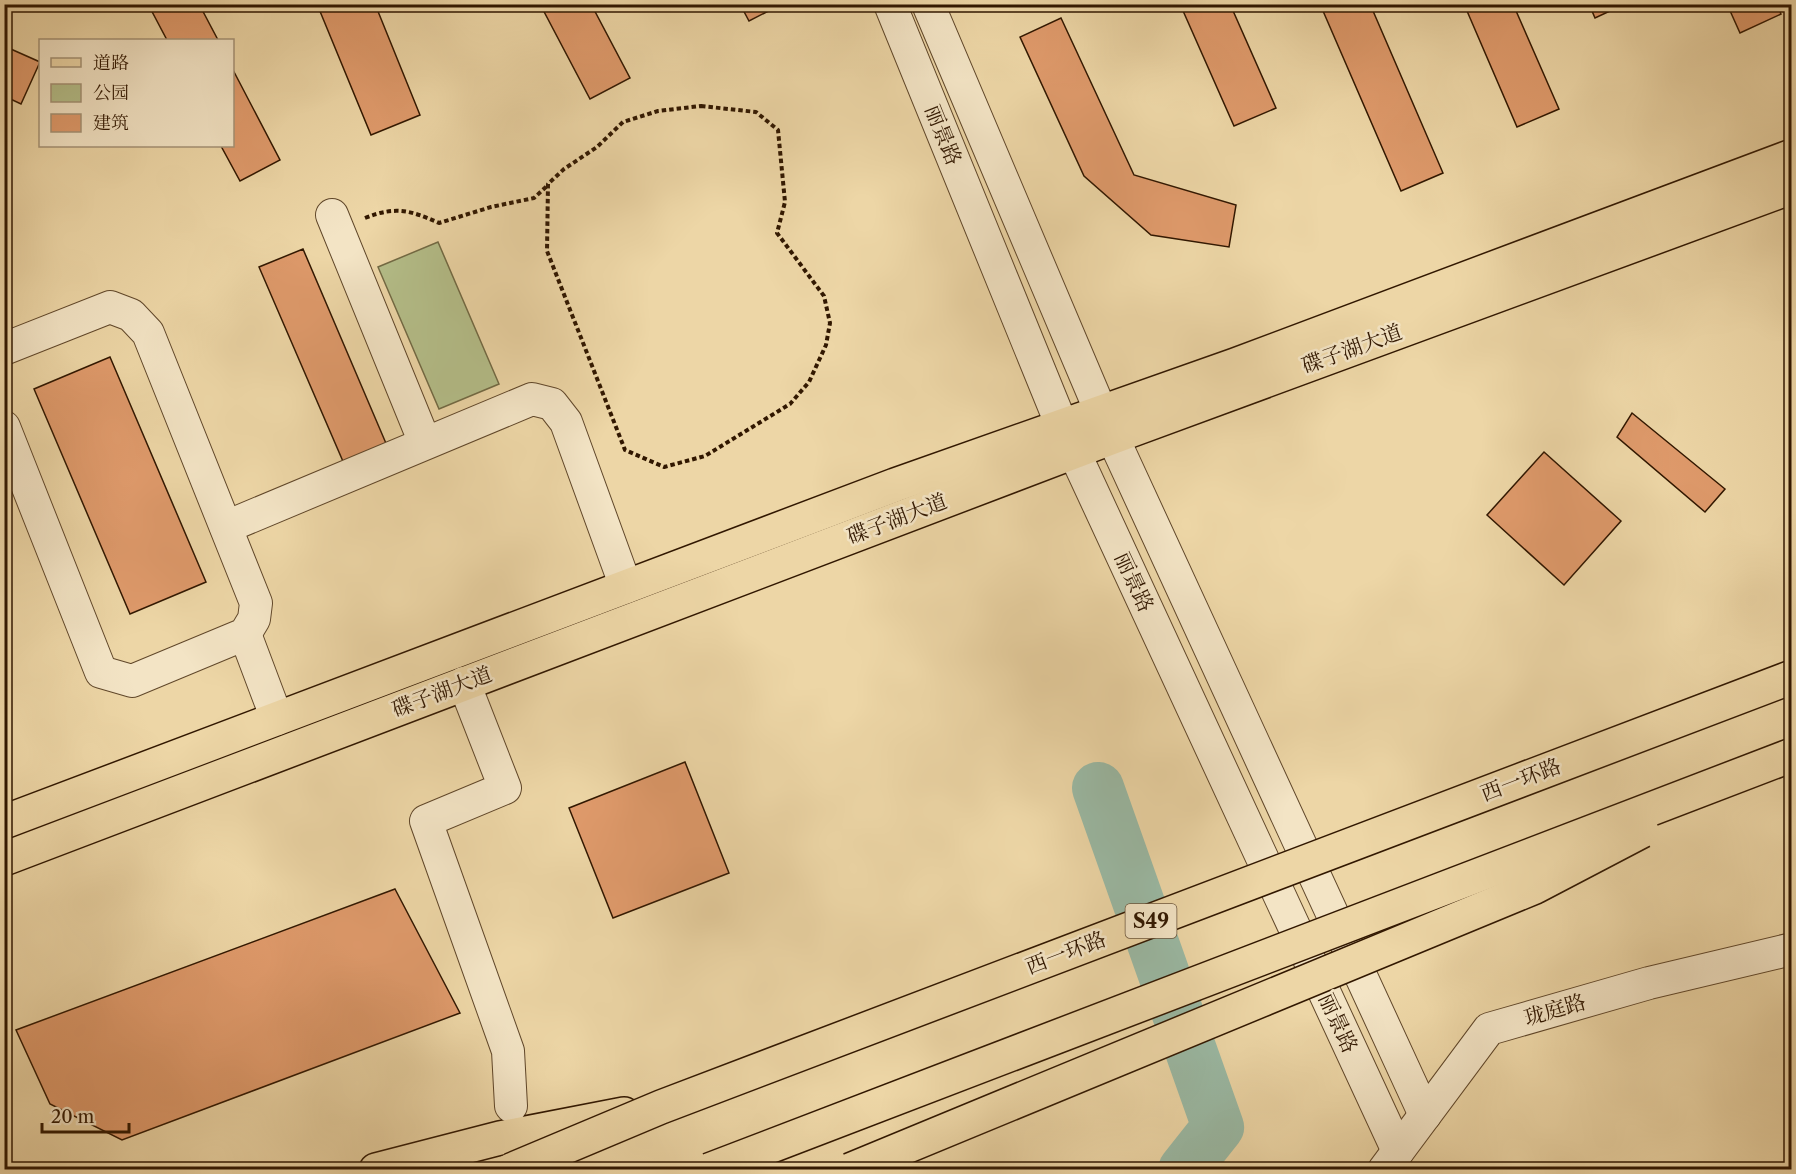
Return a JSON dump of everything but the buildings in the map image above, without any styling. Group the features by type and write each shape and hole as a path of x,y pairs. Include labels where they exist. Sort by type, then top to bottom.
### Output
{"main road":[{"name":"碟子湖大道","path":"1107,425 1791,156"},
{"name":"碟子湖大道","path":"4,859 464,683 1068,439 1791,187"},
{"name":"碟子湖大道","path":"4,822 895,485 1068,439"},
{"name":"西一环路","path":"511,1170 661,1107 1791,677"},
{"path":"709,1170 1785,757"},
{"path":"850,1170 1535,887 1785,757"},
{"path":"376,1170 500,1138 661,1107"}],"street":[{"name":"丽景路","path":"890,4 1068,439 1391,1160"},
{"name":"丽景路","path":"928,4 1107,425 1425,1115"},
{"path":"335,221 425,443"},
{"path":"4,349 111,307 130,315 148,333 256,603 254,619 245,634 132,681 101,672 4,427"},
{"path":"226,527 532,399 552,404 566,422 626,587"},
{"path":"245,634 277,719"},
{"path":"464,683 505,788 426,821 508,1051 511,1106"},
{"name":"珑庭路","path":"1391,1160 1489,1029 1649,983 1791,949"}],"path":[{"path":"335,221 386,209 414,212 440,223 491,207 534,198 548,184 564,169 597,147 623,122 658,111 701,106 756,112 778,130 785,202 777,233 824,296 830,324 826,345 809,382 790,404 705,456 664,467 624,450 547,251 548,184"}],"green space":[{"path":"438,242 499,384 439,409 378,267"}],"waterway":[{"path":"1098,788 1218,1127 1184,1170"}]}
